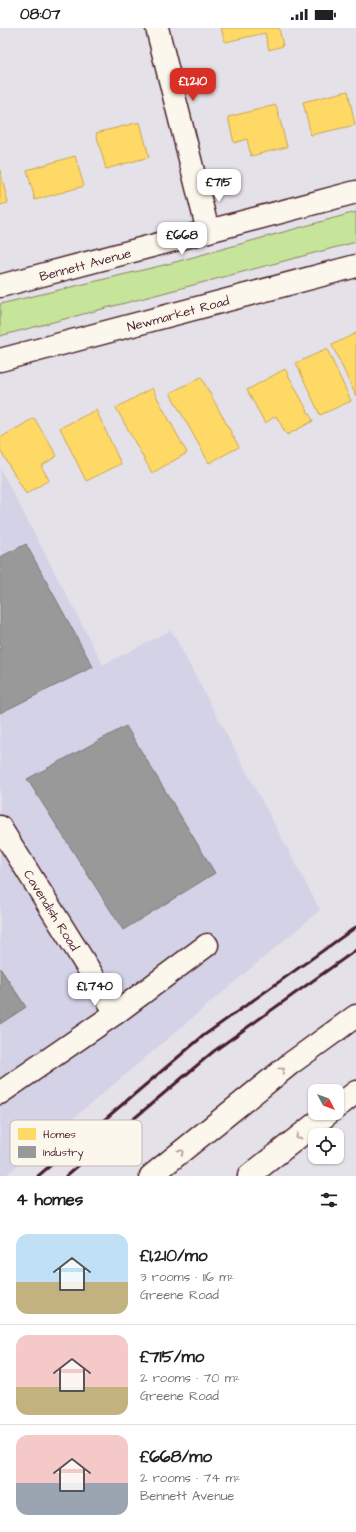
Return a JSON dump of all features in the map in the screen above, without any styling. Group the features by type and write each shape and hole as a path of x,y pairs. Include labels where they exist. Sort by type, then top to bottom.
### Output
{"main road":[{"path":"157,28 208,231"},
{"name":"Bennett Avenue","path":"0,286 356,192"},
{"name":"Newmarket Road","path":"0,360 356,266"},
{"name":"Cavendish Road","path":"0,827 116,1013"},
{"path":"0,1092 116,1013 207,945"},
{"path":"150,1176 290,1064 356,1016"},
{"path":"344,1101 356,1092"},
{"path":"249,1176 320,1120"}],"shaded area":[{"path":"0,468 103,665 171,630 320,910 71,1120 10,1120 10,1166 17,1166 5,1176 0,1176"}],"green space":[{"path":"356,212 356,242 0,336 0,304 168,264"}],"building: Homes":[{"path":"221,28 279,28 283,46 269,50 265,33 225,42"},
{"path":"348,91 355,125 311,135 303,102"},
{"path":"276,105 287,147 251,156 247,139 234,143 228,117"},
{"path":"140,122 149,157 106,169 96,133"},
{"path":"75,156 84,186 35,200 27,170"},
{"path":"0,170 8,203 0,205"},
{"path":"356,333 356,396 332,345"},
{"path":"327,349 351,401 320,415 296,363"},
{"path":"285,369 313,421 287,435 276,416 265,423 247,390"},
{"path":"201,377 239,447 209,463 170,393"},
{"path":"152,388 187,453 152,473 116,408"},
{"path":"96,410 121,464 86,481 60,428"},
{"path":"34,418 57,456 41,466 49,480 26,494 0,450 0,438"}],"building: Industry":[{"path":"26,544 93,667 0,713 0,557"},
{"path":"126,726 215,873 123,930 27,779"},
{"path":"0,968 26,1007 0,1024"}],"railway":[{"path":"104,1120 203,1036 356,927"},
{"path":"132,1120 214,1051 356,950"},
{"path":"38,1176 50,1166"},
{"path":"66,1176 78,1166"}]}
